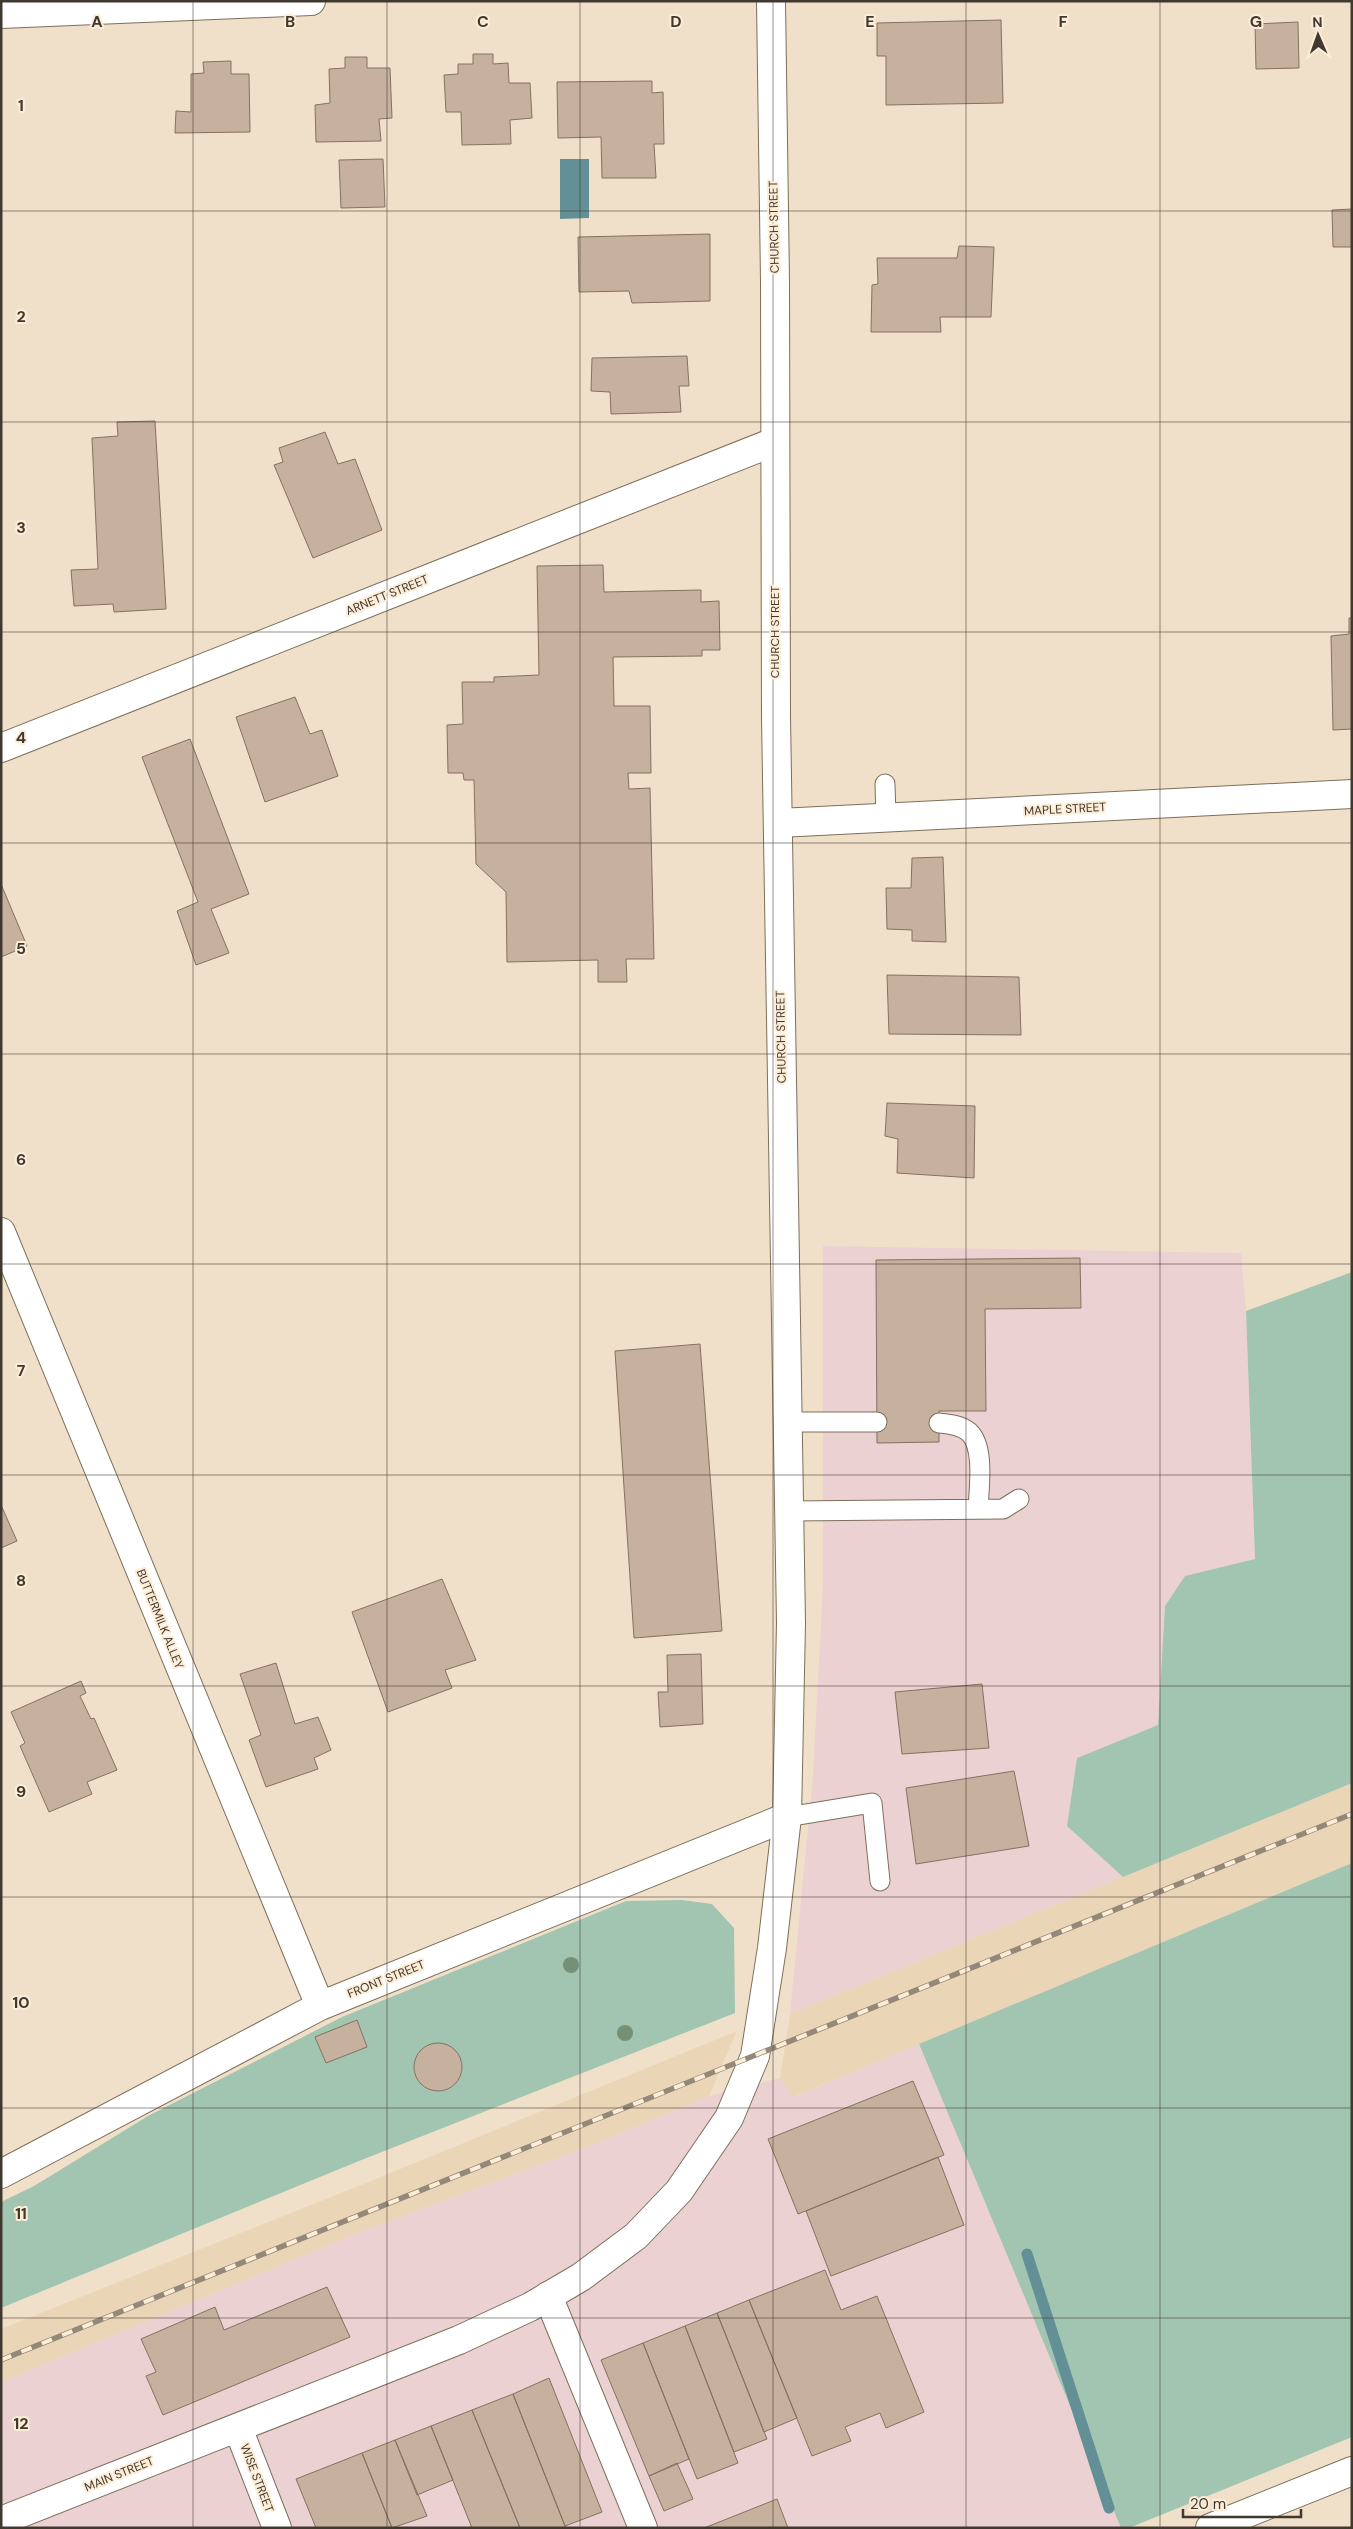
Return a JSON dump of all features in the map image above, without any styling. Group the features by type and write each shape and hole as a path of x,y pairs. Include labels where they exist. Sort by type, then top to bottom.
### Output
{"street":[{"path":"1,14 311,1"},
{"name":"CHURCH STREET","path":"771,1 779,823 791,1511 787,1817"},
{"name":"ARNETT STREET","path":"1,748 774,442"},
{"name":"MAPLE STREET","path":"779,823 1352,794"},
{"name":"BUTTERMILK ALLEY","path":"1,1232 320,2006"},
{"name":"FRONT STREET","path":"1,2174 320,2006 787,1817"},
{"name":"MAIN STREET","path":"1,2521 459,2340 548,2296 581,2277 636,2236 679,2190 729,2118 755,2056 772,1948 787,1817"},
{"path":"548,2296 643,2528"},
{"name":"WISE STREET","path":"238,2428 277,2528"},
{"path":"1210,2528 1352,2471"}],"lane":[{"path":"885,784 886,818"},
{"path":"789,1422 877,1422"},
{"path":"939,1422 958,1426 969,1432 978,1446 978,1509"},
{"path":"791,1511 1003,1509 1019,1499"},
{"path":"787,1817 872,1803 880,1881"}],"shaded area":[{"path":"823,1246 1241,1253 1246,1311 1255,1559 1185,1576 1165,1606 1158,1725 1077,1758 1067,1826 1123,1877 790,2014 813,1776 823,1583"},
{"path":"1352,1783 1352,1863 793,2097 780,2078 790,2014"},
{"path":"737,2031 709,2096 589,2146 350,2236 1,2382 1,2329 371,2181"},
{"path":"919,2044 1121,2528 1,2528 1,2382 350,2236 589,2146 709,2096 780,2078 794,2097"}],"green space":[{"path":"1352,1272 1352,1783 1123,1877 1067,1826 1077,1758 1158,1725 1165,1606 1185,1576 1255,1559 1246,1311"},
{"path":"1352,1863 1352,2437 1129,2528 1121,2528 919,2044"},
{"path":"682,1900 712,1904 734,1928 735,2013 359,2161 1,2308 1,2202 34,2186 148,2116 342,2017 626,1901"}],"water":[{"path":"560,159 589,159 589,218 560,219"}],"building":[{"path":"1001,20 1003,103 886,105 886,56 877,56 877,23"},
{"path":"1298,22 1299,68 1256,69 1255,24"},
{"path":"473,54 493,54 493,64 508,63 509,83 530,83 532,118 510,120 511,144 462,145 461,112 446,112 444,75 458,74 458,64 473,64"},
{"path":"345,57 367,57 367,68 390,68 392,118 379,119 381,141 316,142 315,105 330,103 329,69 345,68"},
{"path":"231,61 231,74 249,74 250,132 175,133 176,111 191,112 191,74 204,73 203,62"},
{"path":"652,81 652,93 663,92 664,144 654,144 656,178 602,178 601,137 558,138 557,82"},
{"path":"383,159 385,207 341,208 339,160"},
{"path":"1352,209 1352,247 1333,247 1332,210"},
{"path":"710,234 710,301 632,303 629,291 579,292 578,237"},
{"path":"959,246 994,247 991,317 940,317 941,332 871,332 872,285 878,284 877,258 957,258"},
{"path":"687,356 689,386 679,386 681,412 611,414 610,392 591,391 592,358"},
{"path":"155,421 166,609 114,612 113,604 74,606 71,570 98,569 92,438 118,436 117,422"},
{"path":"325,432 338,464 355,459 382,530 313,558 274,465 283,462 279,448"},
{"path":"603,565 604,592 701,590 701,602 719,601 720,650 702,650 702,656 613,657 614,706 650,706 651,773 628,773 629,789 650,788 654,959 626,959 627,982 598,982 598,960 507,962 506,892 476,864 474,780 464,780 463,773 448,773 447,725 463,724 462,682 494,682 494,677 539,675 537,566"},
{"path":"1349,618 1352,618 1352,729 1333,730 1331,636 1349,634"},
{"path":"295,697 310,734 322,730 338,776 265,802 236,717"},
{"path":"190,739 249,894 211,909 229,953 196,965 177,911 198,902 142,757"},
{"path":"943,857 946,942 912,941 912,930 887,929 886,888 911,888 912,858"},
{"path":"1,884 27,946 1,957"},
{"path":"887,975 1019,977 1021,1035 889,1034"},
{"path":"887,1103 975,1106 974,1178 897,1173 898,1139 885,1136"},
{"path":"1080,1258 1081,1308 985,1309 986,1411 939,1411 939,1442 877,1443 876,1260"},
{"path":"700,1344 722,1631 634,1638 615,1351"},
{"path":"1,1505 17,1541 1,1548"},
{"path":"442,1579 476,1660 445,1670 452,1688 388,1712 352,1612"},
{"path":"701,1654 703,1724 660,1727 658,1692 668,1692 667,1655"},
{"path":"276,1663 295,1724 318,1717 331,1750 314,1758 318,1769 266,1787 249,1740 261,1735 240,1674"},
{"path":"81,1681 86,1693 80,1696 91,1719 94,1718 117,1770 87,1782 92,1794 49,1812 20,1746 25,1743 11,1712"},
{"path":"982,1684 989,1748 902,1754 895,1692"},
{"path":"1014,1771 1029,1846 916,1864 906,1788"},
{"path":"357,2020 367,2047 326,2063 315,2037"},
{"path":"438,2043 447,2045 455,2050 460,2058 462,2067 460,2076 455,2084 447,2089 438,2091 429,2089 421,2084 416,2076 414,2067 416,2058 421,2050 429,2045"},
{"path":"913,2081 944,2155 798,2214 768,2139"},
{"path":"938,2157 964,2225 831,2276 806,2211"},
{"path":"825,2270 841,2310 877,2296 924,2412 886,2428 880,2413 845,2427 851,2441 812,2456 749,2300"},
{"path":"327,2287 350,2337 163,2415 146,2376 156,2372 141,2339 215,2307 224,2330"},
{"path":"749,2300 797,2418 764,2432 717,2313"},
{"path":"717,2313 767,2439 734,2452 685,2326"},
{"path":"685,2326 738,2463 697,2479 643,2343"},
{"path":"643,2343 689,2459 649,2476 601,2360"},
{"path":"549,2378 602,2512 565,2526 513,2394"},
{"path":"513,2394 566,2528 520,2528 472,2410"},
{"path":"472,2410 520,2528 472,2528 431,2426"},
{"path":"431,2426 453,2480 417,2495 395,2440"},
{"path":"395,2440 427,2516 392,2528 362,2453"},
{"path":"362,2453 392,2528 316,2528 296,2479"},
{"path":"677,2463 693,2499 664,2511 649,2476"},
{"path":"777,2499 788,2528 704,2528"}],"waterway":[{"path":"1027,2254 1109,2508"}],"railway":[{"path":"1,2360 1352,1814"}]}
